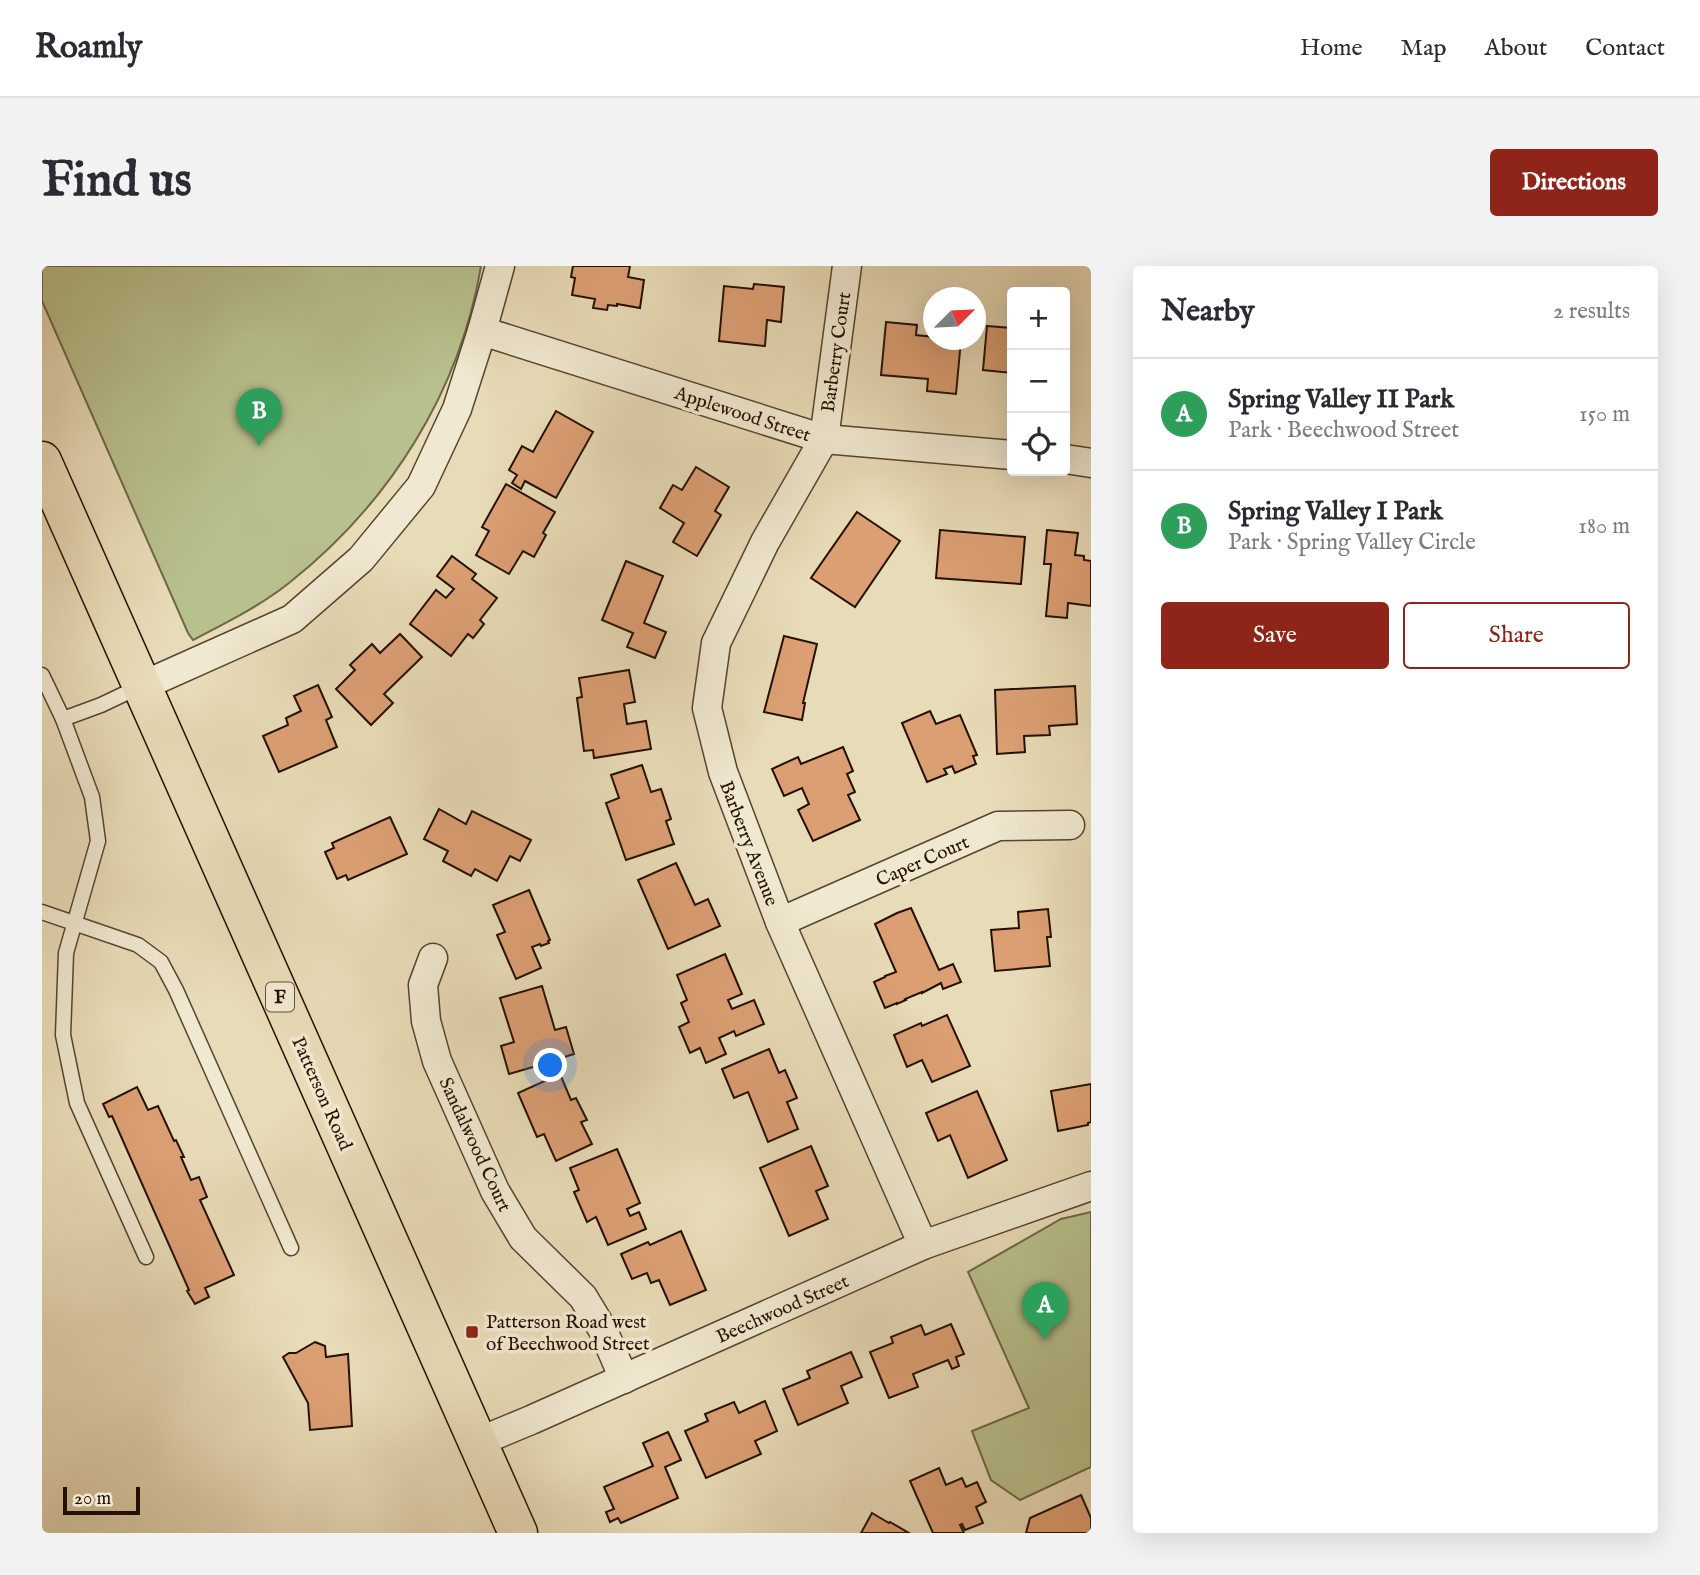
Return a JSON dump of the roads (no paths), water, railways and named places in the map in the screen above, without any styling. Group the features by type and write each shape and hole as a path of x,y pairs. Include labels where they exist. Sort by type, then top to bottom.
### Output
{"main road":[{"name":"Patterson Road","path":"42,461 518,1533"}],"street":[{"path":"142,686 292,619 361,559 421,486 457,409 500,266"},
{"name":"Barberry Court","path":"824,439 847,266"},
{"name":"Applewood Street","path":"482,331 824,439 1007,455"},
{"name":"Barberry Avenue","path":"824,439 765,542 716,643 707,708 723,772 780,922 923,1245"},
{"path":"1070,461 1091,463"},
{"name":"Caper Court","path":"780,922 999,826 1070,825"},
{"name":"Sandalwood Court","path":"433,958 423,985 426,1021 438,1061 495,1191 523,1238 583,1297 603,1329 624,1379"},
{"name":"Beechwood Street","path":"478,1442 923,1245 1091,1186"}],"lane":[{"path":"42,675 63,719 92,797 98,841 66,953 63,1035 77,1103 146,1257"},
{"path":"63,719 142,686"},
{"path":"42,912 138,945 161,962 291,1248"}],"place":[{"name":"Spring Valley I Park","path":"259,446"},
{"name":"Patterson Road west of Beechwood Street","path":"472,1332"},
{"name":"Spring Valley II Park","path":"1045,1340"}]}
